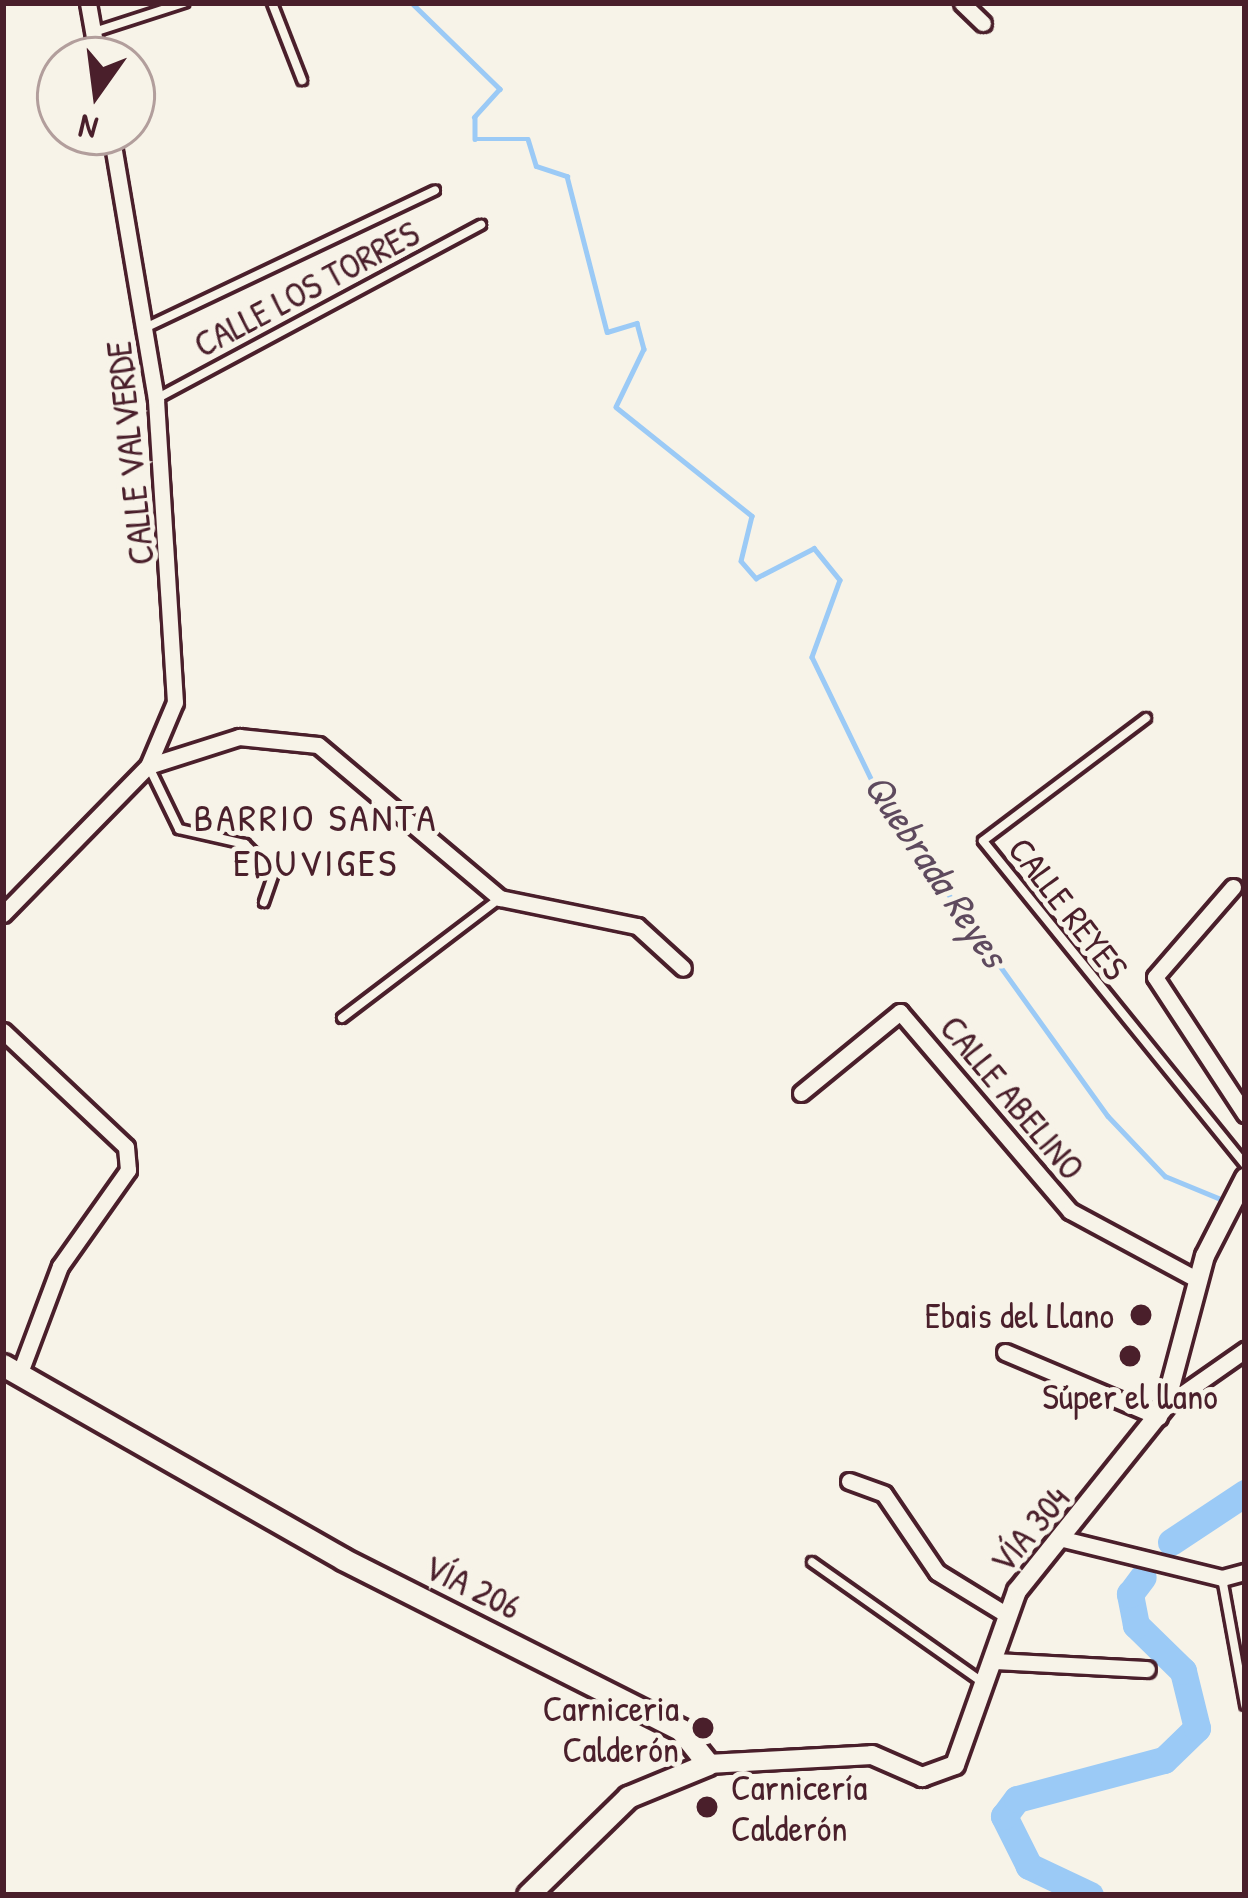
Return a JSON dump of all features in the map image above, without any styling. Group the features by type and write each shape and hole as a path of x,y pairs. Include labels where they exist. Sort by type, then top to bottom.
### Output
{"main road":[{"name":"VÍA 206","path":"11,1370 343,1559 661,1716 708,1764"},
{"path":"528,1895 628,1797 708,1764"}],"street":[{"path":"88,3 94,36"},
{"path":"962,3 983,23"},
{"name":"CALLE VALVERDE","path":"3,914 148,766 175,702 156,399 115,156"},
{"path":"148,766 239,737 318,745 500,898 638,926 682,968"},
{"path":"1232,887 1155,977 1245,1114"},
{"name":"CALLE ABELINO","path":"801,1093 900,1012 1070,1211 1198,1280"},
{"path":"3,1030 126,1147 128,1169 60,1266 11,1370"},
{"name":"VÍA 304","path":"708,1764 872,1755 934,1777 962,1755 1006,1615 1059,1538 1162,1412 1198,1280 1245,1178"},
{"path":"1005,1352 1162,1412 1245,1350"},
{"path":"850,1480 884,1494 937,1572 1006,1615"},
{"path":"1059,1538 1222,1578 1245,1572"},
{"path":"993,1661 1148,1669"}],"lane":[{"path":"93,32 184,3"},
{"path":"272,3 302,80"},
{"path":"145,328 435,190"},
{"name":"CALLE LOS TORRES","path":"156,399 482,225"},
{"name":"CALLE REYES","path":"1146,718 983,842 1245,1165"},
{"path":"148,766 179,829 245,844 274,873 264,902"},
{"path":"341,1018 500,898"},
{"path":"812,1562 986,1685"},
{"path":"1222,1578 1245,1706"}],"waterway":[{"name":"Quebrada Reyes","path":"412,3 500,89 475,117 475,139 528,139 536,166 567,176 607,332 637,323 644,349 616,407 752,516 741,561 756,578 814,548 840,580 812,657 883,803 1108,1116 1165,1176 1228,1202"},
{"path":"1171,1542 1245,1493"},
{"path":"1090,1895 1029,1866 1004,1816 1017,1799 1164,1760 1197,1728 1183,1671 1136,1625 1130,1594 1143,1577"}],"place":[{"name":"Ebais del Llano","path":"1141,1315"},
{"name":"Súper el llano","path":"1130,1356"},
{"name":"Carniceria Calderón","path":"703,1728"},
{"name":"Carnicería Calderón","path":"707,1807"}],"district":[{"name":"BARRIO SANTA EDUVIGES","path":"316,840"}]}
